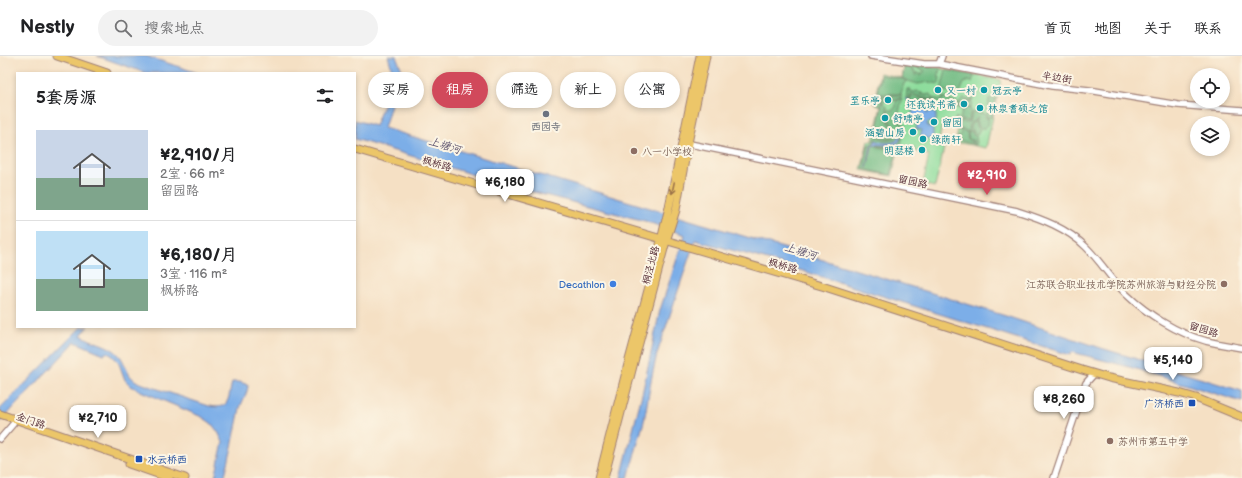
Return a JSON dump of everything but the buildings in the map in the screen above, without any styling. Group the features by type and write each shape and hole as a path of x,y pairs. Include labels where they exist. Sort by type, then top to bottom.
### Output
{"main road":[{"path":"57,56 104,72"},
{"name":"桐泾北路","path":"599,478 664,240 670,231 676,210 685,143 700,56"},
{"name":"桐泾北路","path":"604,478 664,240 663,228 706,56"},
{"name":"枫桥路","path":"356,149 694,250 825,287 1094,374 1196,398 1242,417"},
{"name":"金门路","path":"2,418 12,424 169,478"},
{"name":"金门路","path":"2,418 185,478"}],"street":[{"name":"半边街","path":"871,56 924,64 939,64 1052,86 1090,90 1178,105 1242,110"},
{"path":"939,64 942,56"},
{"name":"留园路","path":"685,143 1017,211 1036,217 1054,225 1086,247 1126,294 1147,311 1171,327 1207,341 1242,348"},
{"path":"1054,478 1086,383 1094,374"},
{"path":"0,439 12,424"}],"green space":[{"name":"留园","path":"905,62 1001,80 986,148 956,142 958,129 942,125 938,146 944,148 935,187 923,184 929,155 914,151 915,148 903,146 898,151 892,176 861,170 868,141 873,141 881,106 874,103 880,73 902,78"},
{"path":"910,63 941,68 938,77 940,77 939,84 929,82 918,84 902,78 905,66 914,67 913,71 915,71 915,75 917,72 921,76 921,73 924,73 924,70 916,68 916,66"},
{"path":"946,70 977,76 974,76 972,82 968,81 964,83 958,95 941,90"},
{"path":"881,75 906,80 901,94 877,94"},
{"path":"907,89 911,89 910,91 917,91 926,95 930,94 932,98 942,100 943,97 947,98 957,102 960,109 953,104 948,106 942,104 941,108 945,109 944,112 943,110 934,107 933,100 911,94 908,100 906,99"},
{"path":"875,93 876,95 884,95 881,99 881,106 874,103"},
{"path":"886,95 902,95 899,99 891,101 888,98 882,103 882,99"},
{"path":"911,96 933,101 934,109 929,108 929,104 916,102 912,104 910,101"},
{"path":"902,98 898,118 900,123 905,124 901,145 897,151 876,144 892,146 899,142 903,131 899,130 898,134 890,139 877,135 880,128 889,133 895,129 889,118 888,110 893,110 896,106 896,101"},
{"path":"964,98 971,101 973,98 972,102 966,102 972,103 971,108 964,107 963,110 961,109 962,105 959,105 959,102"},
{"path":"989,98 996,99 992,118 990,116 989,118 987,117"},
{"path":"884,103 887,106 888,120 894,128 889,132 880,127 876,134 882,104"},
{"path":"965,108 971,109 969,121 960,120 962,110 964,111"},
{"path":"972,112 986,114 986,118 989,119 988,125 985,128 981,128 977,125 976,121 978,117 969,125 968,132 942,125 942,121 944,123 946,120 948,122 954,122 955,127 957,124 955,118 958,118 958,128 960,121 965,123 970,122"},
{"path":"973,122 976,122 976,126 980,129 977,134 974,133 973,130 970,130 970,126"},
{"path":"960,130 967,132 968,139 972,141 973,144 958,140 958,137 961,134"},
{"path":"972,131 973,135 976,135 977,143 975,146 973,140 969,140 968,133"},
{"path":"896,135 899,136 897,139 889,143 876,140 874,142 877,136 882,139 890,140"},
{"path":"873,143 871,146 867,168 872,146 875,145 881,148 891,148 896,153 891,175 863,169 868,145"}],"water":[{"path":"97,56 146,56 195,72 143,72"},
{"path":"388,56 396,56 402,72 392,72"},
{"path":"906,98 915,107 917,106 927,109 927,114 930,111 936,114 937,120 934,121 934,124 930,122 927,123 928,127 931,127 933,130 933,139 920,137 922,130 916,129 917,124 909,122 913,113 912,111 916,109 905,99"},
{"path":"382,108 390,108 384,128 893,281 1009,317 1101,348 1242,391 1242,402 1133,368 1072,352 1070,355 768,260 695,240 657,354 644,421 628,478 621,478 643,390 660,310 685,235 645,221 514,187 356,139 356,120 375,126"},
{"path":"899,136 901,136 899,142 895,144 872,146 867,168 871,146 876,140 890,143 896,141"},
{"path":"80,328 87,328 81,335 85,338 110,348 118,354 131,377 140,383 216,407 224,405 227,402 232,382 240,382 248,385 240,408 224,478 215,478 223,442 211,423 202,417 131,386 125,380 118,361 108,352 104,354 75,342 0,422 0,409"}],"place":[{"name":"又一村","path":"938,90"},
{"name":"冠云亭","path":"984,90"},
{"name":"至乐亭","path":"888,100"},
{"name":"还我读书斋","path":"964,104"},
{"name":"林泉耆硕之馆","path":"980,108"},
{"name":"西园寺","path":"546,114"},
{"name":"舒啸亭","path":"885,118"},
{"name":"留园","path":"934,122"},
{"name":"涵碧山房","path":"913,132"},
{"name":"绿荫轩","path":"923,139"},
{"name":"明瑟楼","path":"922,150"},
{"name":"八一小学校","path":"634,151"},
{"name":"Decathlon","path":"613,284"},
{"name":"江苏联合职业技术学院苏州旅游与财经分院","path":"1224,284"},
{"name":"广济桥西","path":"1192,403"},
{"name":"苏州市第五中学","path":"1110,441"},
{"name":"水云桥西","path":"139,459"}],"water label":[{"name":"上塘河","path":"445,145"},
{"name":"上塘河","path":"801,251"}]}
